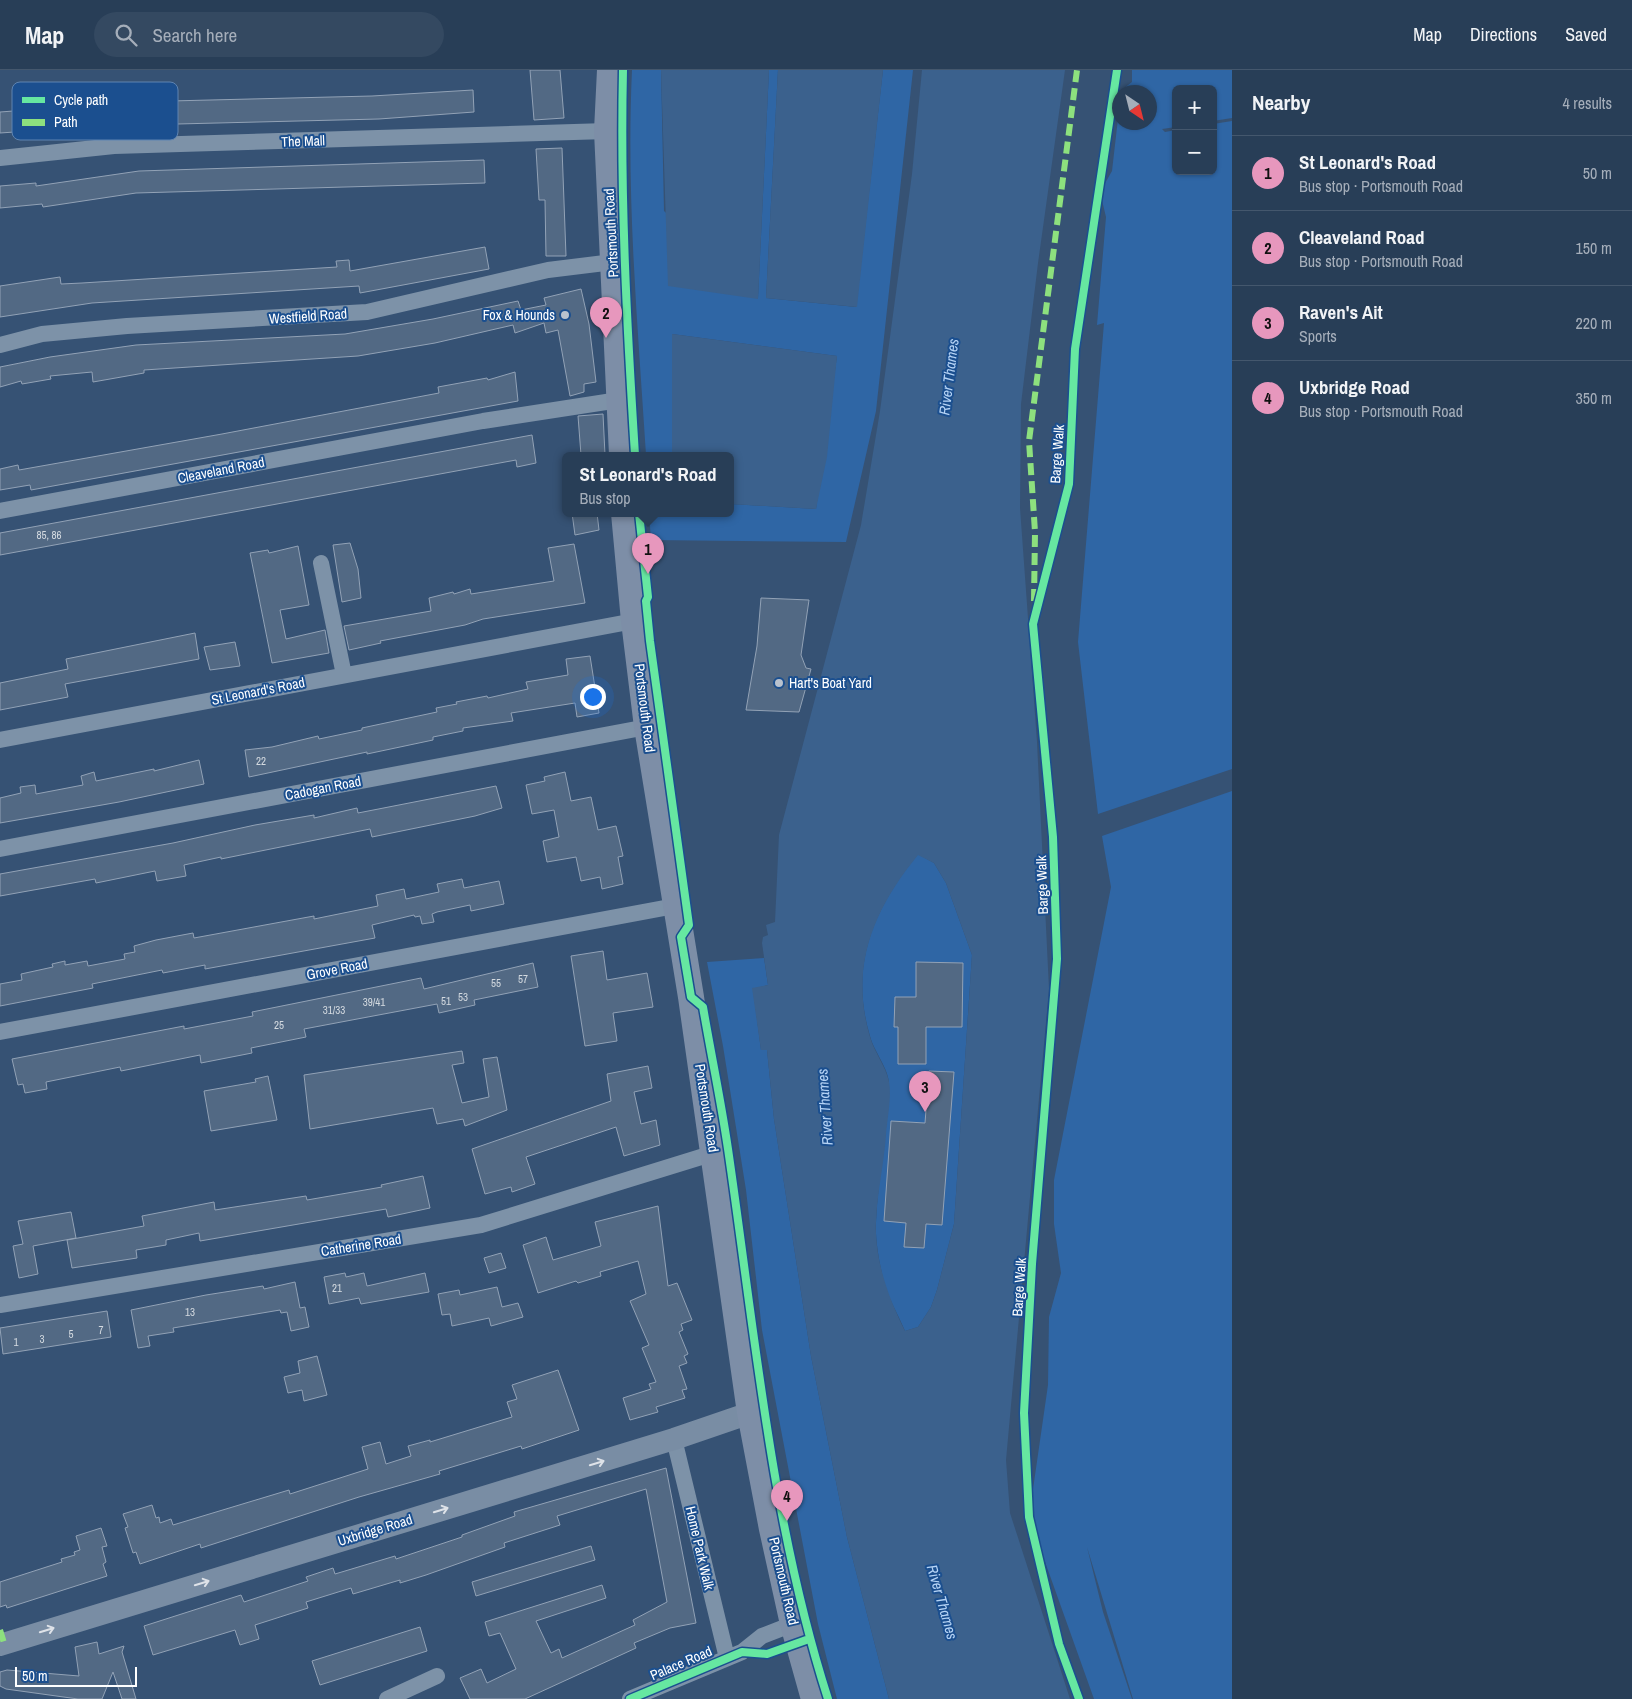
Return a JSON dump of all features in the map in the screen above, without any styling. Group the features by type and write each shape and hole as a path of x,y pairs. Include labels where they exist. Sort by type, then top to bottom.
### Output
{"main road":[{"name":"Portsmouth Road","path":"610,70 607,131 622,452"},
{"name":"Portsmouth Road","path":"624,517 634,621 647,727 714,1153 750,1413 772,1529 793,1624 814,1699"}],"street":[{"name":"The Mall","path":"0,158 114,146 607,131"},
{"name":"Westfield Road","path":"0,345 42,334 127,326 367,312 548,270 613,262"},
{"name":"Cleaveland Road","path":"0,511 483,421 619,400"},
{"path":"321,563 344,675"},
{"name":"St Leonard's Road","path":"0,740 634,621"},
{"name":"Cadogan Road","path":"0,849 647,727"},
{"name":"Grove Road","path":"0,1032 675,906"},
{"name":"Catherine Road","path":"0,1305 481,1225 714,1153"},
{"name":"Uxbridge Road","path":"0,1644 674,1439 750,1413"},
{"name":"Home Park Walk","path":"674,1439 727,1658"},
{"name":"Palace Road","path":"630,1699 742,1652 762,1636 793,1624"},
{"path":"387,1699 437,1676"}],"shaded area":[{"path":"632,70 661,70 664,211 758,298 769,70 778,70 766,298 856,307 883,70 913,70 876,411 846,542 651,540 649,517 734,517 734,504 816,509 837,356 672,334 672,452 646,452 636,311 632,215"},
{"path":"1132,70 1232,70 1232,118 1217,120 1217,85 1172,85 1172,128 1162,129 1165,132 1172,131 1172,175 1217,175 1217,123 1232,121 1232,769 1098,814 1078,642 1104,323 1097,325 1106,217 1100,192 1112,171 1117,130 1157,130 1157,85 1128,85 1132,82"},
{"path":"1232,791 1232,1699 1133,1699 1087,1547 1103,1612 1132,1699 1094,1699 1029,1517 1048,1385 1049,1317 1061,1273 1054,1224 1054,1180 1111,887 1102,836"},
{"path":"918,854 934,863 946,883 972,955 954,1224 931,1307 918,1327 905,1331 885,1285 877,1243 877,1205 887,1120 889,1080 870,1036 864,1010 862,986 864,962 869,939 878,917 902,875"},
{"path":"764,958 768,985 753,989 761,1050 767,1050 774,1119 811,1356 847,1537 889,1699 837,1699 818,1624 762,1330 746,1190 723,1046 707,962"}],"water":[{"path":"661,70 769,70 758,299 668,286"},
{"path":"778,70 883,70 857,307 766,298"},
{"name":"River Thames","path":"922,70 1065,70 1038,263 1021,404 1020,508 1037,742 1049,989 1006,1460 1010,1513 1070,1699 889,1699 847,1537 811,1356 774,1119 767,1050 761,1050 752,988 768,985 762,943 763,937 768,935 766,925 775,922 779,835 861,525 880,411 912,174","holes":["918,855 934,863 946,883 972,955 954,1224 931,1307 918,1327 905,1331 888,1292 877,1250 877,1211 890,1088 885,1070 870,1037 864,1011 862,986 864,962 870,940 889,896 902,875"]},
{"path":"672,334 837,356 827,457 816,509 734,504 734,452 672,452"}],"building":[{"path":"530,70 560,70 564,118 534,120"},
{"path":"473,90 474,112 379,119 178,124 178,101 372,96"},
{"path":"12,111 12,132 0,133 0,112"},
{"path":"562,148 566,256 546,256 545,200 539,200 536,149"},
{"path":"484,160 485,183 136,193 43,207 42,204 0,208 0,186 36,183 36,186 139,171"},
{"path":"485,247 489,269 360,293 359,286 92,303 0,317 0,286 60,277 61,284 82,283 337,267 336,261 349,260 350,271"},
{"path":"581,289 589,324 596,382 584,384 584,392 570,396 558,330 546,333 544,323 515,333 513,325 435,343 358,356 144,370 144,373 93,382 92,372 50,376 51,379 22,384 21,381 0,387 0,367 50,357 136,345 345,334 433,319 518,301 521,310 546,305 544,298"},
{"path":"515,372 518,401 31,490 30,485 0,490 0,469 18,465 19,470 222,434 439,393 438,387 487,378 488,380"},
{"path":"603,414 605,452 581,452 578,416"},
{"path":"532,435 536,463 517,467 516,460 0,555 0,533"},
{"path":"573,517 597,517 599,530 575,535"},
{"path":"350,543 358,569 361,598 342,602 333,545"},
{"path":"574,544 585,603 483,619 465,625 380,641 381,643 349,650 344,626 431,611 429,598 453,592 454,594 470,589 471,594 554,581 548,548"},
{"path":"298,546 309,605 280,610 286,639 325,630 329,653 272,663 250,553 268,550 269,553"},
{"path":"761,598 809,600 801,655 806,668 811,669 799,712 746,710 757,646"},
{"path":"195,633 199,659 65,684 68,697 0,710 0,683 68,669 66,659"},
{"path":"235,642 240,666 210,670 204,647"},
{"path":"590,656 599,713 577,717 575,703 511,713 513,721 463,728 463,731 433,737 433,740 249,777 245,750 272,747 318,736 319,739 362,730 362,728 437,712 436,708 457,704 456,702 487,696 488,698 528,689 526,682 568,675 566,659"},
{"path":"199,760 204,784 119,802 0,823 0,798 21,793 20,787 35,785 36,794 83,785 81,776 94,772 96,781 154,769 154,771"},
{"path":"565,772 571,801 591,797 598,830 616,826 623,856 618,857 623,884 602,889 600,877 581,881 576,857 547,862 543,841 559,837 554,810 532,814 526,785 545,781 544,777"},
{"path":"496,786 502,808 475,816 372,837 370,829 221,859 221,857 184,865 186,876 157,881 155,871 96,883 95,879 0,896 0,874 173,843 255,825 314,815 314,818 357,808 358,813"},
{"path":"462,879 464,888 499,881 504,904 471,911 470,905 437,912 432,914 434,922 422,924 420,916 415,917 414,915 372,925 375,938 205,969 205,965 163,973 162,970 92,984 93,988 0,1006 0,984 22,980 21,974 53,967 52,964 65,961 65,965 87,961 88,966 125,959 124,954 135,952 134,946 156,940 193,933 194,938 314,916 314,919 378,906 376,895 404,889 406,899 439,892 437,884"},
{"path":"603,951 607,980 647,973 653,1007 613,1013 617,1041 585,1046 571,956"},
{"path":"916,962 963,963 962,1027 926,1027 926,1064 898,1064 898,1027 894,1027 895,997 916,997"},
{"path":"533,963 538,987 474,1000 475,1005 439,1013 437,1004 304,1029 306,1037 251,1048 252,1053 201,1063 200,1055 121,1071 120,1067 46,1082 47,1089 25,1093 23,1084 18,1085 12,1059 184,1026 184,1029 253,1016 252,1012 421,978 424,989"},
{"path":"462,1051 464,1063 452,1065 462,1103 489,1097 483,1059 497,1057 507,1110 465,1126 463,1119 437,1124 433,1108 310,1129 304,1075"},
{"path":"648,1066 652,1088 634,1092 641,1124 656,1120 660,1145 624,1156 616,1127 526,1157 535,1184 512,1192 511,1187 485,1194 472,1149 611,1101 607,1074"},
{"path":"929,1071 954,1072 942,1225 926,1224 924,1248 904,1247 906,1223 884,1221 891,1121 925,1123"},
{"path":"268,1076 277,1120 211,1131 204,1091 256,1082 255,1079"},
{"path":"423,1176 430,1208 388,1217 386,1209 200,1241 199,1233 166,1240 166,1245 136,1250 137,1258 72,1268 67,1240 144,1226 142,1216 214,1202 215,1210 306,1196 307,1200 382,1187 381,1185"},
{"path":"658,1206 668,1286 677,1283 692,1320 681,1324 683,1330 679,1332 688,1354 684,1356 687,1363 679,1366 687,1389 682,1390 685,1398 656,1407 658,1412 630,1420 623,1398 651,1389 649,1384 656,1382 642,1348 649,1345 630,1301 646,1294 638,1261 600,1272 601,1276 578,1283 576,1281 538,1293 523,1245 546,1237 553,1260 601,1246 595,1222"},
{"path":"71,1212 76,1238 33,1246 38,1274 19,1278 13,1246 23,1244 18,1221"},
{"path":"501,1253 506,1268 489,1273 484,1258"},
{"path":"345,1273 346,1277 364,1273 367,1286 425,1273 429,1292 361,1304 359,1298 329,1304 324,1277"},
{"path":"295,1282 300,1308 305,1307 309,1327 291,1331 287,1312 281,1313 280,1310 173,1328 174,1332 148,1336 150,1346 138,1348 131,1310 206,1295 263,1286 264,1289"},
{"path":"497,1287 502,1307 518,1303 523,1317 491,1326 489,1318 452,1326 450,1314 442,1315 438,1294 459,1290 460,1295"},
{"path":"107,1311 111,1337 3,1354 0,1328"},
{"path":"317,1356 327,1395 304,1401 302,1390 288,1393 284,1377 300,1373 298,1361"},
{"path":"558,1370 579,1430 522,1449 521,1446 439,1471 440,1474 359,1497 201,1548 200,1544 140,1564 136,1552 133,1553 125,1528 128,1527 123,1514 152,1505 156,1518 159,1517 160,1523 171,1519 173,1525 289,1490 290,1494 368,1469 362,1447 380,1442 386,1464 411,1456 408,1446 430,1440 430,1442 512,1417 507,1402 517,1399 512,1385"},
{"path":"666,1468 696,1623 670,1628 634,1643 636,1648 525,1699 470,1699 460,1678 481,1669 487,1683 516,1669 500,1633 489,1636 485,1622 602,1585 606,1598 536,1621 551,1653 559,1649 562,1658 635,1625 633,1620 667,1602 646,1489 557,1516 560,1525 504,1543 505,1547 426,1575 400,1583 400,1580 353,1594 351,1588 306,1602 308,1608 255,1625 259,1639 240,1645 235,1630 153,1655 144,1626 241,1595 244,1602 308,1581 306,1577 333,1568 335,1574 395,1556 396,1559 462,1537 462,1535 515,1516 514,1512"},
{"path":"101,1528 107,1546 102,1547 106,1562 103,1564 107,1576 7,1608 6,1605 0,1607 0,1582 62,1562 61,1559 75,1555 74,1552 80,1550 76,1536"},
{"path":"591,1546 595,1560 476,1596 472,1582"},
{"path":"420,1627 427,1651 320,1685 312,1661"},
{"path":"97,1642 99,1654 124,1646 122,1652 136,1699 122,1699 113,1672 102,1699 78,1699 6,1689 0,1686 0,1672 7,1670 79,1676 75,1647"}],"marked path":[{"path":"1034,601 1035,532 1029,441 1077,70"},
{"path":"0,1630 4,1643"}],"cycle path":[{"path":"623,70 623,214 635,452"},
{"name":"Barge Walk","path":"1079,1699 1059,1644 1029,1517 1024,1413 1032,1264 1057,959 1053,837 1033,624 1069,484 1075,349 1117,70"},
{"path":"639,517 648,597 646,601 650,641 689,925 681,937 691,997 703,1007 722,1113 756,1357 778,1495 808,1632 828,1699"},
{"path":"630,1699 742,1652 767,1654 809,1639"}],"place":[{"name":"Fox & Hounds","path":"565,315"},
{"name":"Cleaveland Road","path":"606,338"},
{"name":"St Leonard's Road","path":"648,574"},
{"name":"Hart's Boat Yard","path":"779,683"},
{"name":"Raven's Ait","path":"925,1112"},
{"name":"Uxbridge Road","path":"787,1521"}]}
